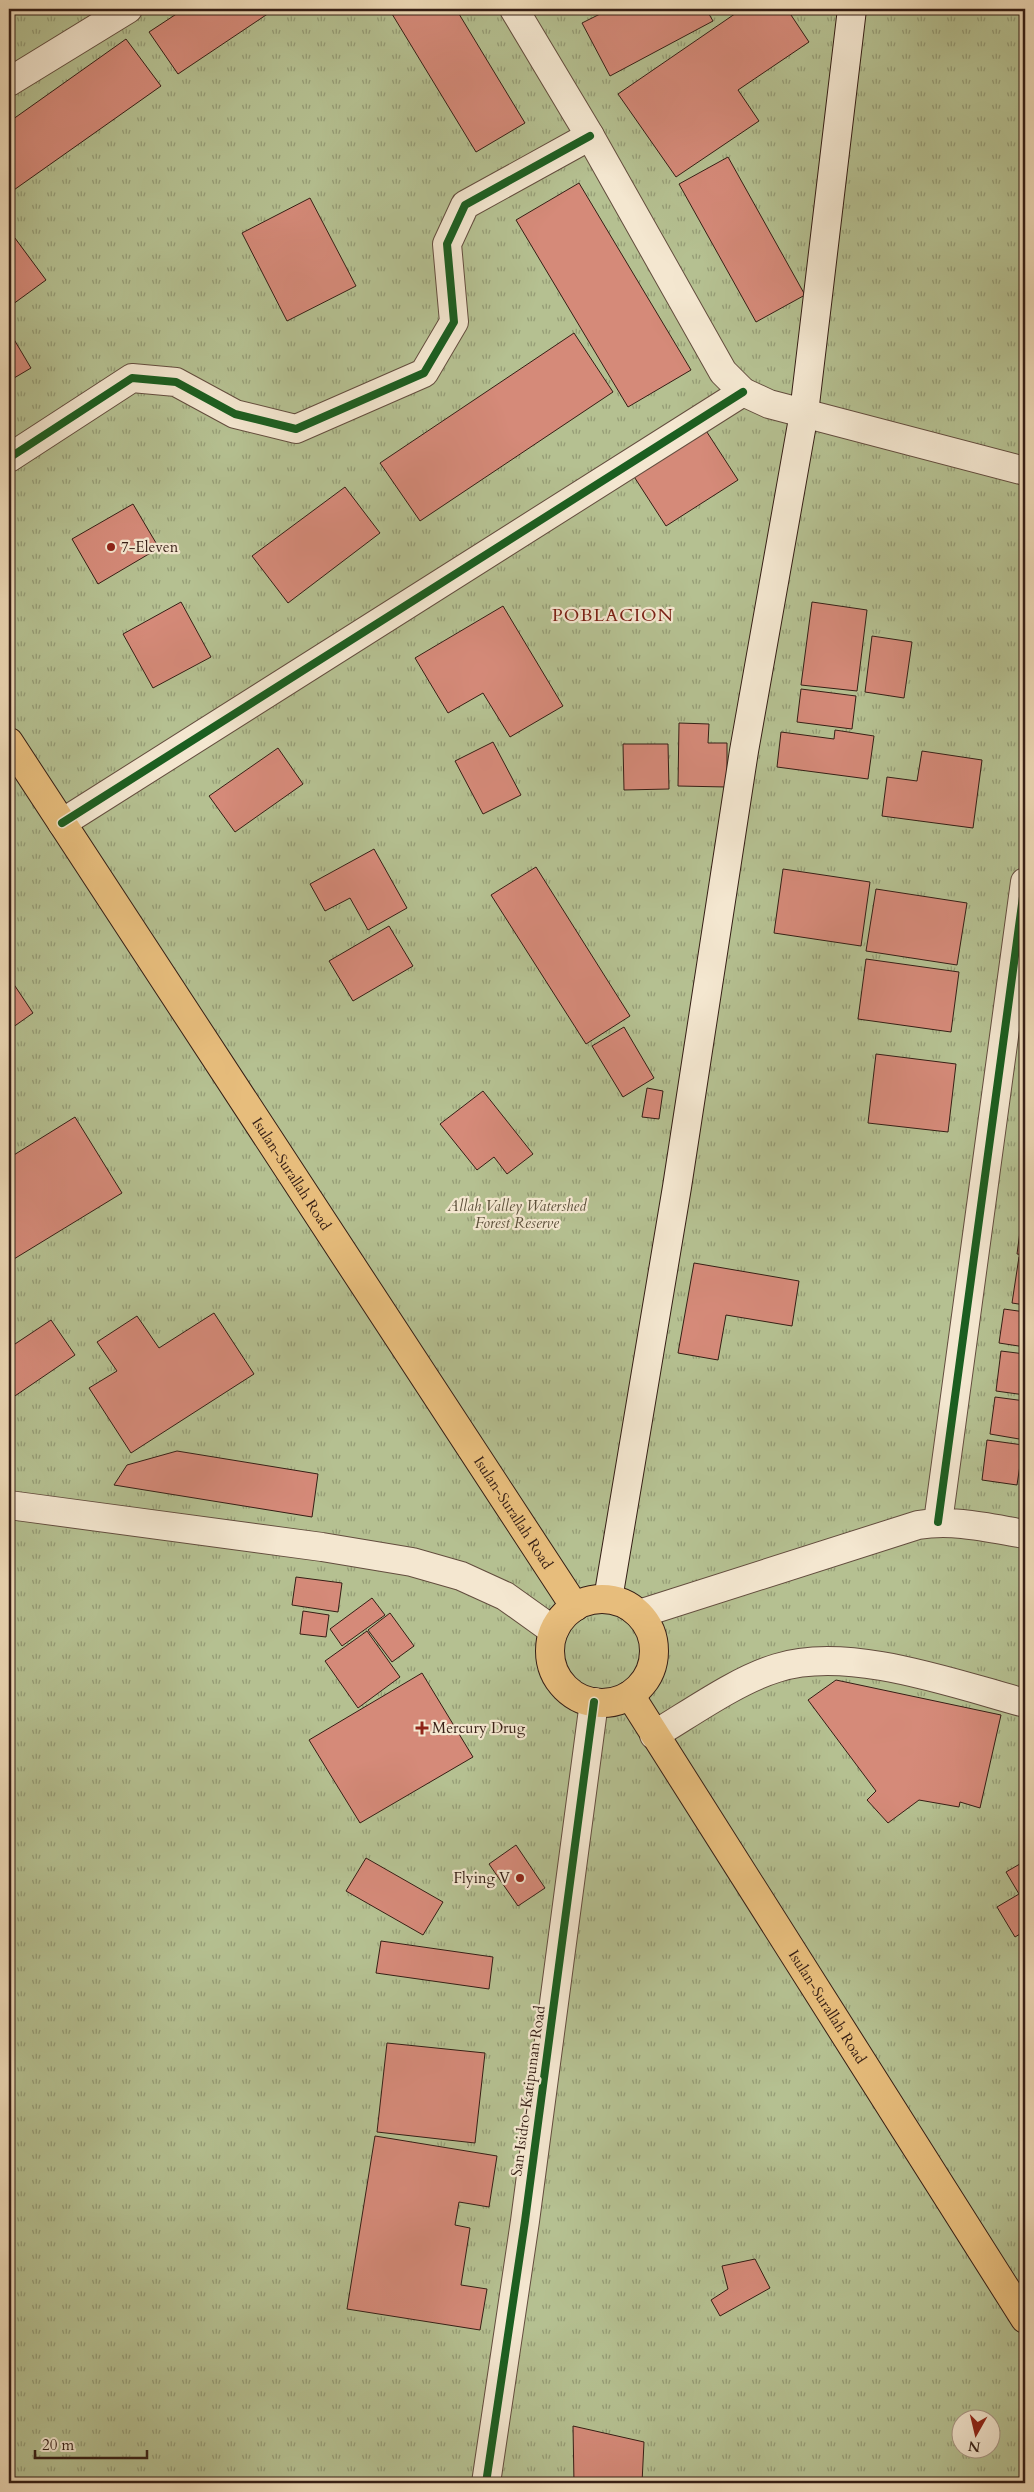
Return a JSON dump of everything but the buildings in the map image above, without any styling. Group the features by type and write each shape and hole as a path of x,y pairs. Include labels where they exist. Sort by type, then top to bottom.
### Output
{"highway":[{"name":"Isulan-Surallah Road","path":"9,742 575,1607"},
{"path":"608,1599 625,1604 639,1614 648,1625 655,1651 648,1677 630,1696 612,1702 594,1702 579,1698 566,1689 557,1676 552,1662 551,1646 554,1631 563,1617 575,1607 591,1600 608,1599"},
{"name":"Isulan-Surallah Road","path":"630,1696 1025,2319"}],"street":[{"path":"9,82 128,9"},
{"path":"514,9 590,136 723,372 743,392 769,404 1025,471"},
{"path":"608,1599 677,1187 744,751 804,413 852,9"},
{"path":"9,458 132,378 176,382 235,414 296,429 424,373 454,322 447,244 465,205 590,136"},
{"path":"62,823 743,392"},
{"path":"938,1522 1019,961 1025,882"},
{"path":"9,1505 322,1547 412,1562 461,1576 505,1596 554,1631"},
{"path":"639,1614 918,1525 938,1522 971,1525 1025,1534"},
{"path":"654,1735 752,1679 777,1668 814,1661 848,1662 921,1675 1025,1703"},
{"name":"San Isidro-Katipunan Road","path":"486,2483 526,2211 594,1702"}],"green space":[{"name":"Allah Valley Watershed Forest Reserve","path":"9,9 1025,9 1025,2483 9,2483"}],"cycle path":[{"path":"9,458 132,378 176,382 235,414 296,429 424,373 454,322 447,244 465,205 590,136"},
{"path":"62,823 743,392"},
{"path":"938,1522 1025,882"},
{"path":"486,2483 525,2221 594,1702"}],"place":[{"name":"7-Eleven","path":"111,547"},
{"name":"Mercury Drug","path":"422,1728"},
{"name":"Flying V","path":"520,1878"}],"district":[{"name":"POBLACION","path":"613,615"}]}
